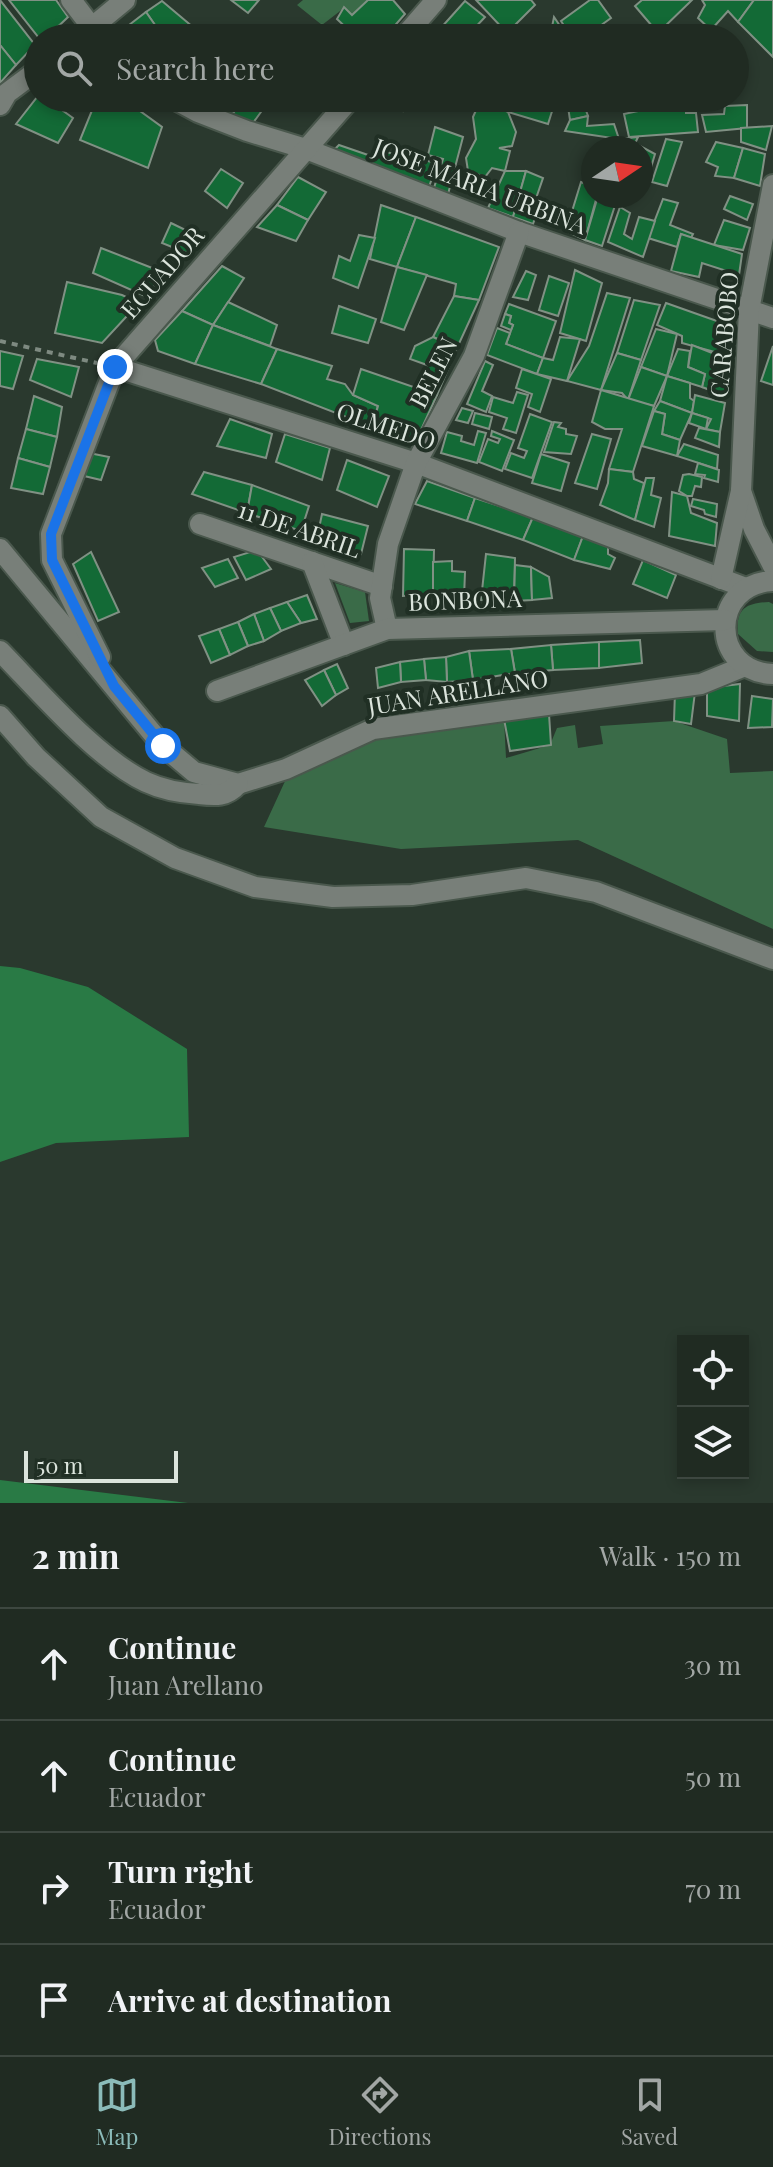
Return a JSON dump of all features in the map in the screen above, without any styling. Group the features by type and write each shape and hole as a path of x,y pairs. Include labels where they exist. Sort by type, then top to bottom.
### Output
{"street":[{"path":"71,0 84,24"},
{"path":"101,24 125,0"},
{"path":"415,24 436,0"},
{"path":"0,105 7,93 24,80"},
{"name":"JOSE MARIA URBINA","path":"201,112 222,122 306,149 519,232 773,318"},
{"name":"ECUADOR","path":"114,686 52,560 51,534 115,367 339,112"},
{"name":"CARABOBO","path":"721,579 741,491 749,310 773,185"},
{"name":"BELEN","path":"387,629 380,598 388,544 416,463 474,356 519,232"},
{"name":"OLMEDO","path":"115,367 416,463 746,588"},
{"name":"CARABOBO","path":"741,491 754,529 773,566"},
{"name":"11 DE ABRIL","path":"200,524 382,586"},
{"path":"0,549 163,746 194,772 238,784"},
{"path":"312,562 344,645"},
{"path":"773,581 746,588 732,602 725,620 728,646 745,666 757,672 773,674"},
{"name":"BONBONA","path":"217,691 387,629 725,620"},
{"name":"JUAN ARELLANO","path":"0,651 120,767 167,790 212,795 224,795 238,784 286,769 373,729 701,684 745,666"},
{"path":"0,716 36,757 101,817 175,858 255,887 333,897 412,895 526,878 596,892 773,959"}],"path":[{"path":"0,341 115,367"}],"green space":[{"path":"303,0 368,0 352,15 344,8 323,24 297,5"},
{"path":"335,583 365,592 369,621 350,623"},
{"path":"773,604 773,652 757,651 738,634 738,618 749,606"},
{"path":"504,719 506,758 550,745 557,728 575,725 578,748 603,744 600,726 674,721 727,739 730,773 773,771 773,929 578,840 401,849 264,827 286,779 380,736"},
{"path":"0,966 20,968 88,987 187,1049 189,1137 56,1143 0,1162"},
{"path":"0,1480 188,1503 0,1503"}],"building":[{"path":"0,0 24,31 24,57 16,65 0,45"},
{"path":"9,0 56,0 68,17 61,24 28,24"},
{"path":"231,0 259,0 248,13"},
{"path":"368,0 393,0 405,14 396,24 342,24 337,19 344,7 352,15"},
{"path":"476,0 531,0 535,5 516,24 499,24"},
{"path":"590,0 598,0 611,18 603,24 563,24 561,21"},
{"path":"642,0 692,0 667,24 650,24 635,6"},
{"path":"702,0 754,0 738,22 728,11 716,24 704,24 698,18 705,5"},
{"path":"754,0 773,0 773,57 749,33 749,24 738,22"},
{"path":"162,1 189,24 154,24 146,12"},
{"path":"465,1 485,17 478,24 444,24"},
{"path":"146,12 154,24 130,24"},
{"path":"0,45 16,65 0,83"},
{"path":"25,112 65,112 73,118 58,143 16,124"},
{"path":"91,112 141,112 162,127 148,168 80,140"},
{"path":"234,112 261,112 253,123 232,115"},
{"path":"475,112 508,112 516,132 512,146 499,148 510,151 505,171 492,168 485,177 468,171 466,158 476,139"},
{"path":"508,112 552,112 548,124"},
{"path":"569,112 587,112 588,116 570,120"},
{"path":"747,112 747,128 706,132 702,115"},
{"path":"696,113 698,132 629,136 624,114"},
{"path":"588,116 587,126 614,124 618,136 565,131 570,120"},
{"path":"772,126 766,150 741,142 741,128"},
{"path":"435,127 463,137 447,198 433,191 443,159 428,155"},
{"path":"666,139 682,142 667,186 653,182"},
{"path":"716,142 743,148 734,178 715,176 718,167 706,162"},
{"path":"339,145 368,155 365,170 329,155"},
{"path":"743,148 765,154 760,186 734,178"},
{"path":"376,150 437,163 428,190 365,170"},
{"path":"221,169 243,183 227,208 205,191"},
{"path":"505,171 526,171 513,217 488,208"},
{"path":"526,171 543,178 531,213 535,218 533,224 513,217"},
{"path":"298,177 326,192 308,220 277,205"},
{"path":"581,182 581,208 594,208 585,240 566,231"},
{"path":"730,196 753,204 747,220 724,209"},
{"path":"663,199 678,203 670,225 693,234 691,238 681,234 677,247 648,238"},
{"path":"277,205 308,220 296,241 257,227"},
{"path":"381,205 416,217 397,267 370,259"},
{"path":"594,208 614,208 602,246 585,240"},
{"path":"620,208 630,213 624,234 632,239 639,217 655,221 643,257 608,242"},
{"path":"416,217 499,247 479,300 454,296 456,284 397,267"},
{"path":"724,220 750,228 743,250 714,245"},
{"path":"171,223 202,238 187,253 162,243"},
{"path":"681,234 742,254 739,275 702,263 699,277 671,271"},
{"path":"359,235 375,238 358,288 333,278 339,256 350,261"},
{"path":"101,248 165,273 145,296 93,273"},
{"path":"222,266 244,278 213,325 182,311"},
{"path":"397,267 427,275 404,330 381,322"},
{"path":"575,270 602,283 586,341 560,333"},
{"path":"526,271 536,275 528,300 513,297"},
{"path":"549,276 569,283 558,316 539,310"},
{"path":"67,282 122,295 139,303 102,343 55,333"},
{"path":"607,293 630,298 601,390 567,381 589,346"},
{"path":"454,296 479,300 457,348 433,337"},
{"path":"634,300 660,305 641,360 617,353"},
{"path":"228,302 277,325 270,346 213,325"},
{"path":"666,303 731,326 729,356 682,343 682,336 657,325"},
{"path":"509,304 556,321 543,358 506,344 513,325 509,323 511,316 505,314"},
{"path":"339,306 376,319 368,343 332,333"},
{"path":"182,311 213,325 195,364 158,351 155,340"},
{"path":"505,314 511,316 511,330 501,326"},
{"path":"213,325 277,349 261,384 195,364"},
{"path":"497,328 510,333 506,344 543,358 537,374 487,355"},
{"path":"656,329 677,334 667,376 641,367"},
{"path":"433,337 457,348 437,395 421,389 427,365 410,359 415,346"},
{"path":"560,337 580,339 567,381 537,374 543,358 553,360"},
{"path":"692,345 730,360 726,396 702,387 705,374 688,367"},
{"path":"773,346 773,385 761,381"},
{"path":"277,349 332,366 327,379 345,384 353,395 378,406 372,427 261,384"},
{"path":"678,349 690,351 688,367 705,374 702,387 667,376"},
{"path":"0,351 23,356 13,389 0,386"},
{"path":"617,353 641,360 628,400 622,393 601,390"},
{"path":"37,359 79,367 71,397 30,380"},
{"path":"485,361 493,365 482,391 492,396 486,412 467,404"},
{"path":"641,367 667,376 654,406 628,400"},
{"path":"361,369 437,395 421,430 407,440 372,427 378,406 353,395"},
{"path":"522,369 551,379 540,412 528,407 532,394 516,388"},
{"path":"667,376 690,383 690,398 694,401 692,413 660,401"},
{"path":"601,390 654,406 633,472 609,469 622,429 605,429 592,422"},
{"path":"517,392 528,395 516,433 503,429 507,418 489,412 493,397 513,403"},
{"path":"695,395 725,403 720,432 706,429 711,419 692,413"},
{"path":"34,396 62,407 57,437 26,429"},
{"path":"660,401 692,413 680,440 662,434 665,414 654,411"},
{"path":"462,408 473,411 468,423 456,420"},
{"path":"654,411 665,414 662,434 680,440 677,456 642,446"},
{"path":"475,413 492,417 489,429 472,424"},
{"path":"692,413 708,418 706,429 689,423"},
{"path":"530,414 552,422 532,478 505,469 511,453 524,458 527,451 518,448"},
{"path":"230,419 272,434 266,458 217,446"},
{"path":"554,422 561,423 558,427 566,429 566,434 577,436 571,454 544,452"},
{"path":"699,428 720,432 719,447 695,438"},
{"path":"26,429 57,437 50,467 18,458"},
{"path":"478,431 486,433 477,463 441,453 447,432 462,436 461,441 474,445"},
{"path":"492,431 514,440 502,471 479,462 488,439 498,443 500,439 491,436"},
{"path":"285,434 330,448 322,480 276,462"},
{"path":"592,434 611,439 597,489 575,483"},
{"path":"684,444 718,455 717,469 677,456"},
{"path":"89,453 109,457 101,480 80,475"},
{"path":"541,454 569,463 561,491 532,483"},
{"path":"18,458 50,467 43,494 11,488"},
{"path":"347,460 389,476 377,507 337,490"},
{"path":"698,463 719,470 718,482 695,474"},
{"path":"609,469 633,472 634,479 644,483 635,520 600,505 608,483"},
{"path":"204,472 252,485 247,513 192,494"},
{"path":"683,475 702,477 701,487 695,486 692,496 679,491"},
{"path":"646,478 654,478 651,495 661,498 654,527 635,520"},
{"path":"427,481 475,498 467,521 415,504"},
{"path":"252,485 309,506 301,531 247,513"},
{"path":"672,492 687,496 691,513 717,523 715,546 669,536"},
{"path":"475,498 533,517 523,540 467,521"},
{"path":"693,499 717,504 716,517 691,506"},
{"path":"322,514 368,526 361,554 317,538"},
{"path":"533,517 583,536 574,560 523,540"},
{"path":"583,536 608,544 608,554 615,558 610,569 574,560"},
{"path":"404,549 434,550 433,594 403,596"},
{"path":"257,550 271,569 246,580 234,557"},
{"path":"91,552 119,612 98,621 73,564"},
{"path":"486,554 515,558 514,601 481,600"},
{"path":"228,559 238,578 215,587 202,568"},
{"path":"643,560 676,575 667,598 633,584"},
{"path":"452,561 452,571 465,572 464,598 433,594 433,562"},
{"path":"515,565 531,567 532,600 514,601"},
{"path":"531,567 549,577 552,598 532,600"},
{"path":"307,595 317,619 301,623 287,602"},
{"path":"287,602 301,623 281,631 270,608"},
{"path":"270,608 281,631 264,641 254,614"},
{"path":"254,614 264,641 248,646 238,622"},
{"path":"238,622 248,646 230,655 219,629"},
{"path":"219,629 230,655 211,663 199,636"},
{"path":"640,640 642,663 599,668 599,642"},
{"path":"599,642 599,668 553,670 551,645"},
{"path":"551,645 553,670 515,673 511,649"},
{"path":"511,649 515,673 473,680 469,651"},
{"path":"469,651 473,680 447,682 446,657"},
{"path":"446,657 447,682 426,680 424,659"},
{"path":"424,659 426,680 401,682 400,662"},
{"path":"400,662 401,682 378,688 376,668"},
{"path":"337,664 348,688 336,695 324,670"},
{"path":"324,670 336,695 322,706 305,680"},
{"path":"740,684 739,721 707,716 707,688"},
{"path":"675,692 695,692 691,724 674,721"},
{"path":"752,696 773,699 772,727 748,728"},
{"path":"549,714 551,745 510,751 504,719"}],"route":[{"path":"115,367 51,534 52,560 114,686 163,746"}]}
